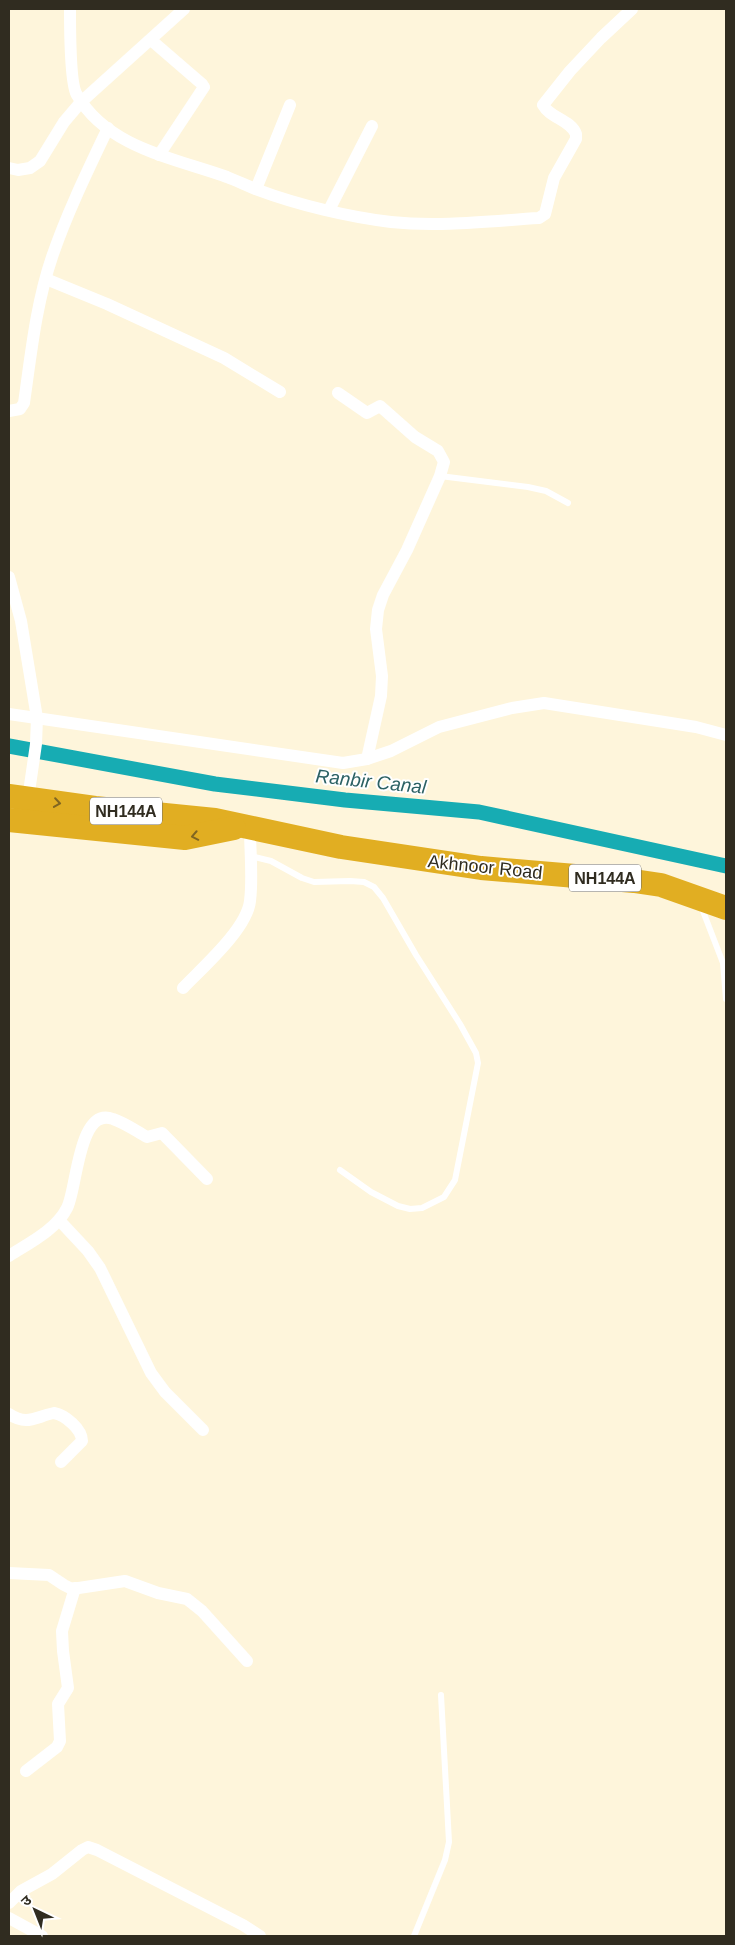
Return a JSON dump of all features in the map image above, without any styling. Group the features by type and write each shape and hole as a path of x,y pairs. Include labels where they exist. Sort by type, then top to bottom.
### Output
{"highway":[{"name":"Akhnoor Road","path":"18,797 95,808 198,818 388,855 481,868 661,885 726,908"},
{"name":"Akhnoor Road","path":"9,820 185,838 247,828"}],"street":[{"path":"70,9 75,92 82,102 108,128 145,150 292,201 390,222 440,224 542,216 547,210 554,178 576,134 571,127 546,110 543,105 570,71 595,44 632,9"},
{"path":"9,168 18,170 30,168 40,161 64,122 82,102 184,9"},
{"path":"151,40 204,87 159,155"},
{"path":"256,189 290,105"},
{"path":"329,210 372,126"},
{"path":"9,410 20,409 24,403 36,323 52,257 75,199 108,128"},
{"path":"46,279 224,358 280,392"},
{"path":"338,392 367,413 380,406 415,437 438,451 444,462 440,476 408,550 383,595 378,610 376,629 382,676 381,696 367,759"},
{"path":"9,577 21,621 37,718 33,768 18,797"},
{"path":"9,714 342,763 367,759 391,751 439,727 512,708 544,703 696,726 726,735"},
{"path":"183,988 240,927 247,914 250,902 250,856 247,828"},
{"path":"9,1256 45,1232 59,1220 68,1208 82,1144 88,1130 96,1121 112,1118 147,1137 162,1133 207,1179"},
{"path":"59,1220 88,1251 100,1268 150,1373 165,1392 203,1430"},
{"path":"9,1414 29,1421 54,1413 66,1418 80,1433 82,1441 61,1462"},
{"path":"9,1573 49,1575 67,1587 75,1588 125,1581 158,1593 187,1599 202,1611 247,1660"},
{"path":"26,1771 57,1747 60,1741 58,1704 68,1688 62,1652 62,1631 75,1588"},
{"path":"9,1903 21,1891 52,1874 88,1847 243,1925 260,1936"},
{"path":"9,1918 42,1936"}],"lane":[{"path":"440,476 528,487 546,491 568,503"},
{"path":"250,856 271,861 302,878 314,882 364,882 374,887 383,898 416,956 460,1024 476,1053 478,1063 455,1180 444,1197 422,1208 410,1209 398,1206 371,1192 340,1170"},
{"path":"698,898 722,963 726,999"},
{"path":"414,1936 445,1860 449,1842 441,1695"}],"waterway":[{"name":"Ranbir Canal","path":"9,746 215,784 345,800 479,812 726,866"}]}
